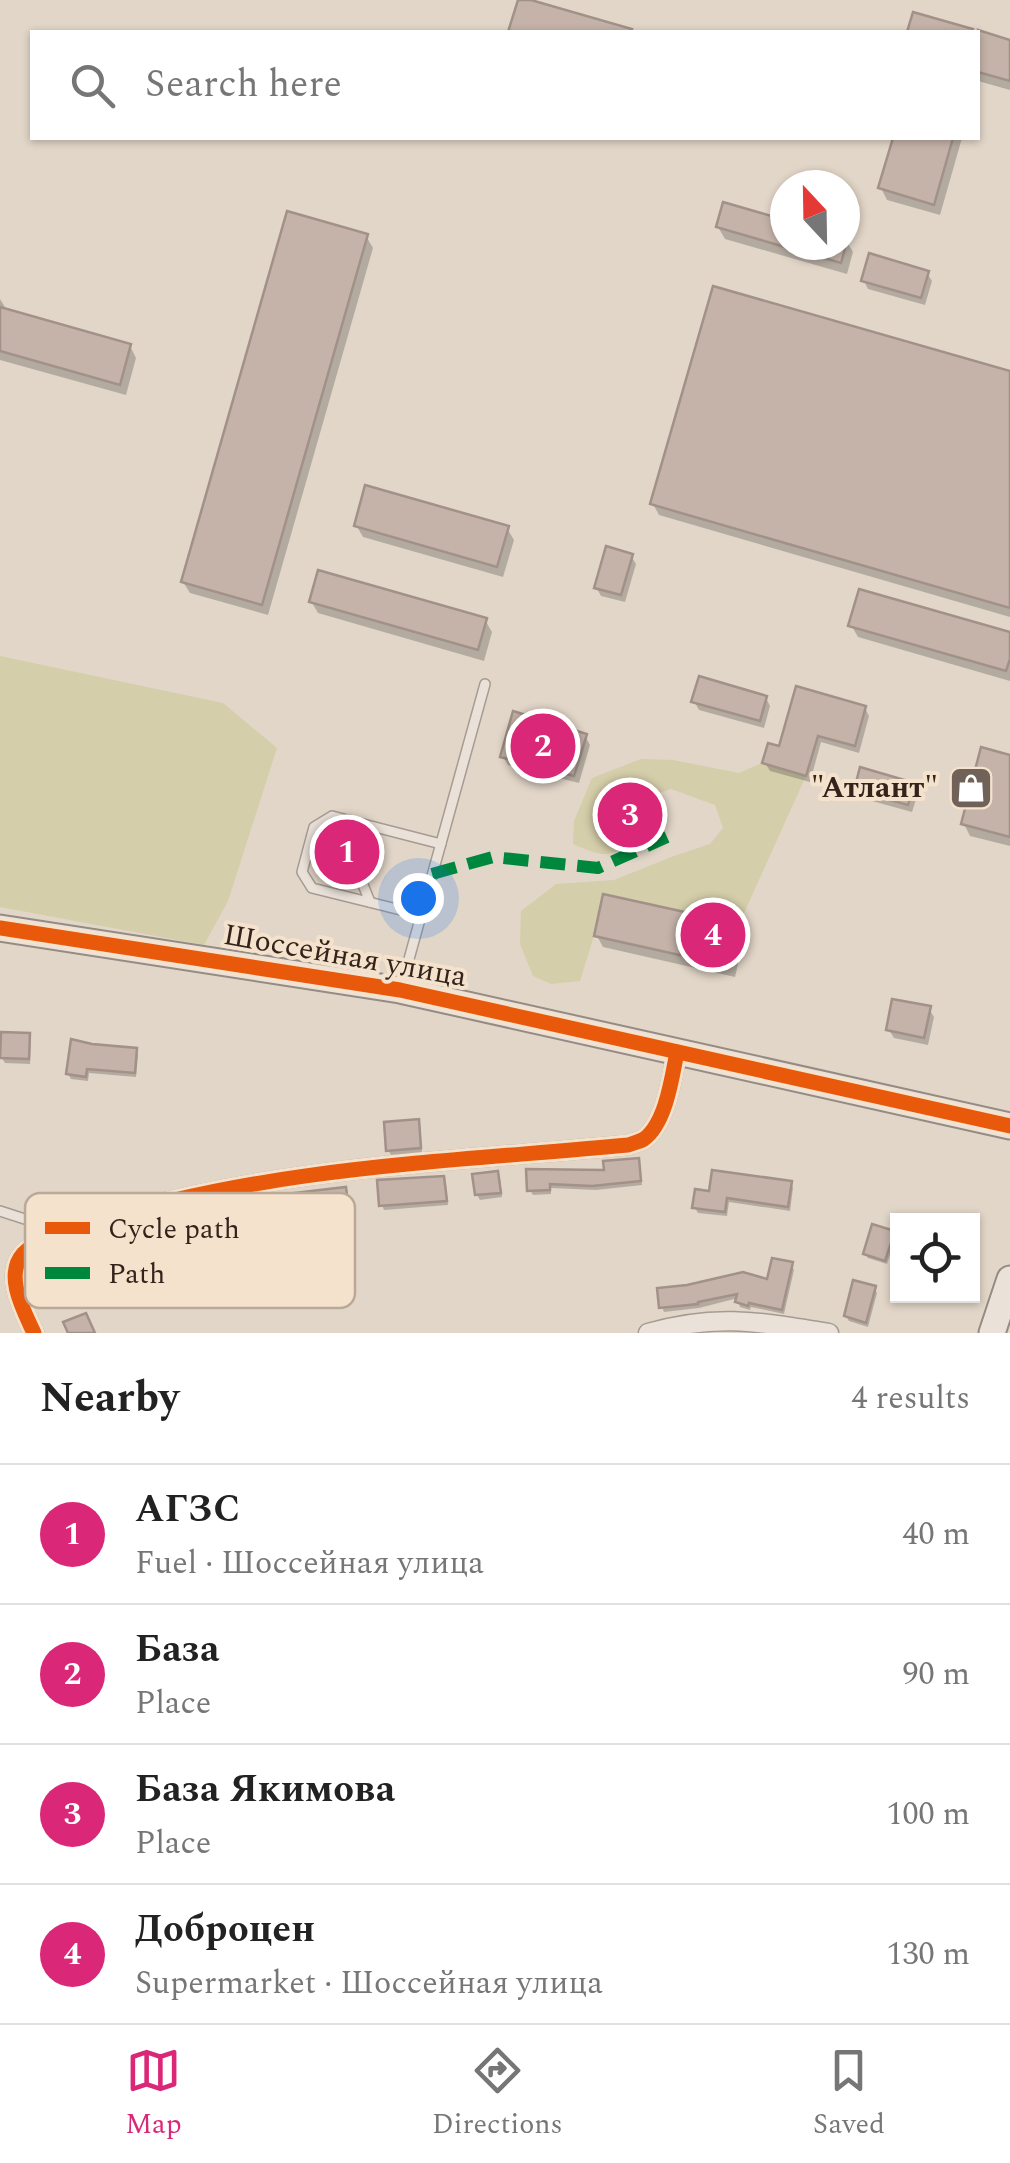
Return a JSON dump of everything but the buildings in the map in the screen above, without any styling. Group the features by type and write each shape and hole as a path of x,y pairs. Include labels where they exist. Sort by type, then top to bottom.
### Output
{"street":[{"name":"Шоссейная улица","path":"0,928 400,990 1010,1126"},
{"path":"203,1193 309,1174 628,1145 644,1139 656,1124 666,1104 677,1052"},
{"path":"25,1253 15,1268 15,1281 34,1333"},
{"path":"999,1327 1010,1279"},
{"path":"648,1333 687,1322 722,1319 829,1333"}],"lane":[{"path":"400,990 485,684"},
{"path":"421,915 312,888 302,872 314,827 332,816 441,844"},
{"path":"308,851 355,865 370,902"},
{"path":"0,1211 25,1219"}],"shaded area":[{"path":"0,656 223,703 277,748 228,901 204,945 0,907"},
{"path":"641,759 673,760 739,773 762,763 806,776 739,924 604,894 580,981 551,984 533,976 520,944 521,911 556,884 614,880 710,844 723,828 715,805 671,789 643,799 624,795 616,830 636,834 621,849 600,854 573,844 574,821 592,778"}],"marked path":[{"path":"432,874 493,857 598,868 667,837"}],"cycle path":[{"path":"0,928 400,990 1010,1126"},
{"path":"209,1193 357,1169 628,1145 644,1139 658,1122 677,1052"},
{"path":"25,1252 18,1263 15,1283 34,1333"}],"place":[{"name":"База","path":"543,746"},
{"name":"\"Атлант\"","path":"971,788"},
{"name":"База Якимова","path":"630,815"},
{"name":"АГЗС","path":"347,852"},
{"name":"Доброцен","path":"713,935"}]}
